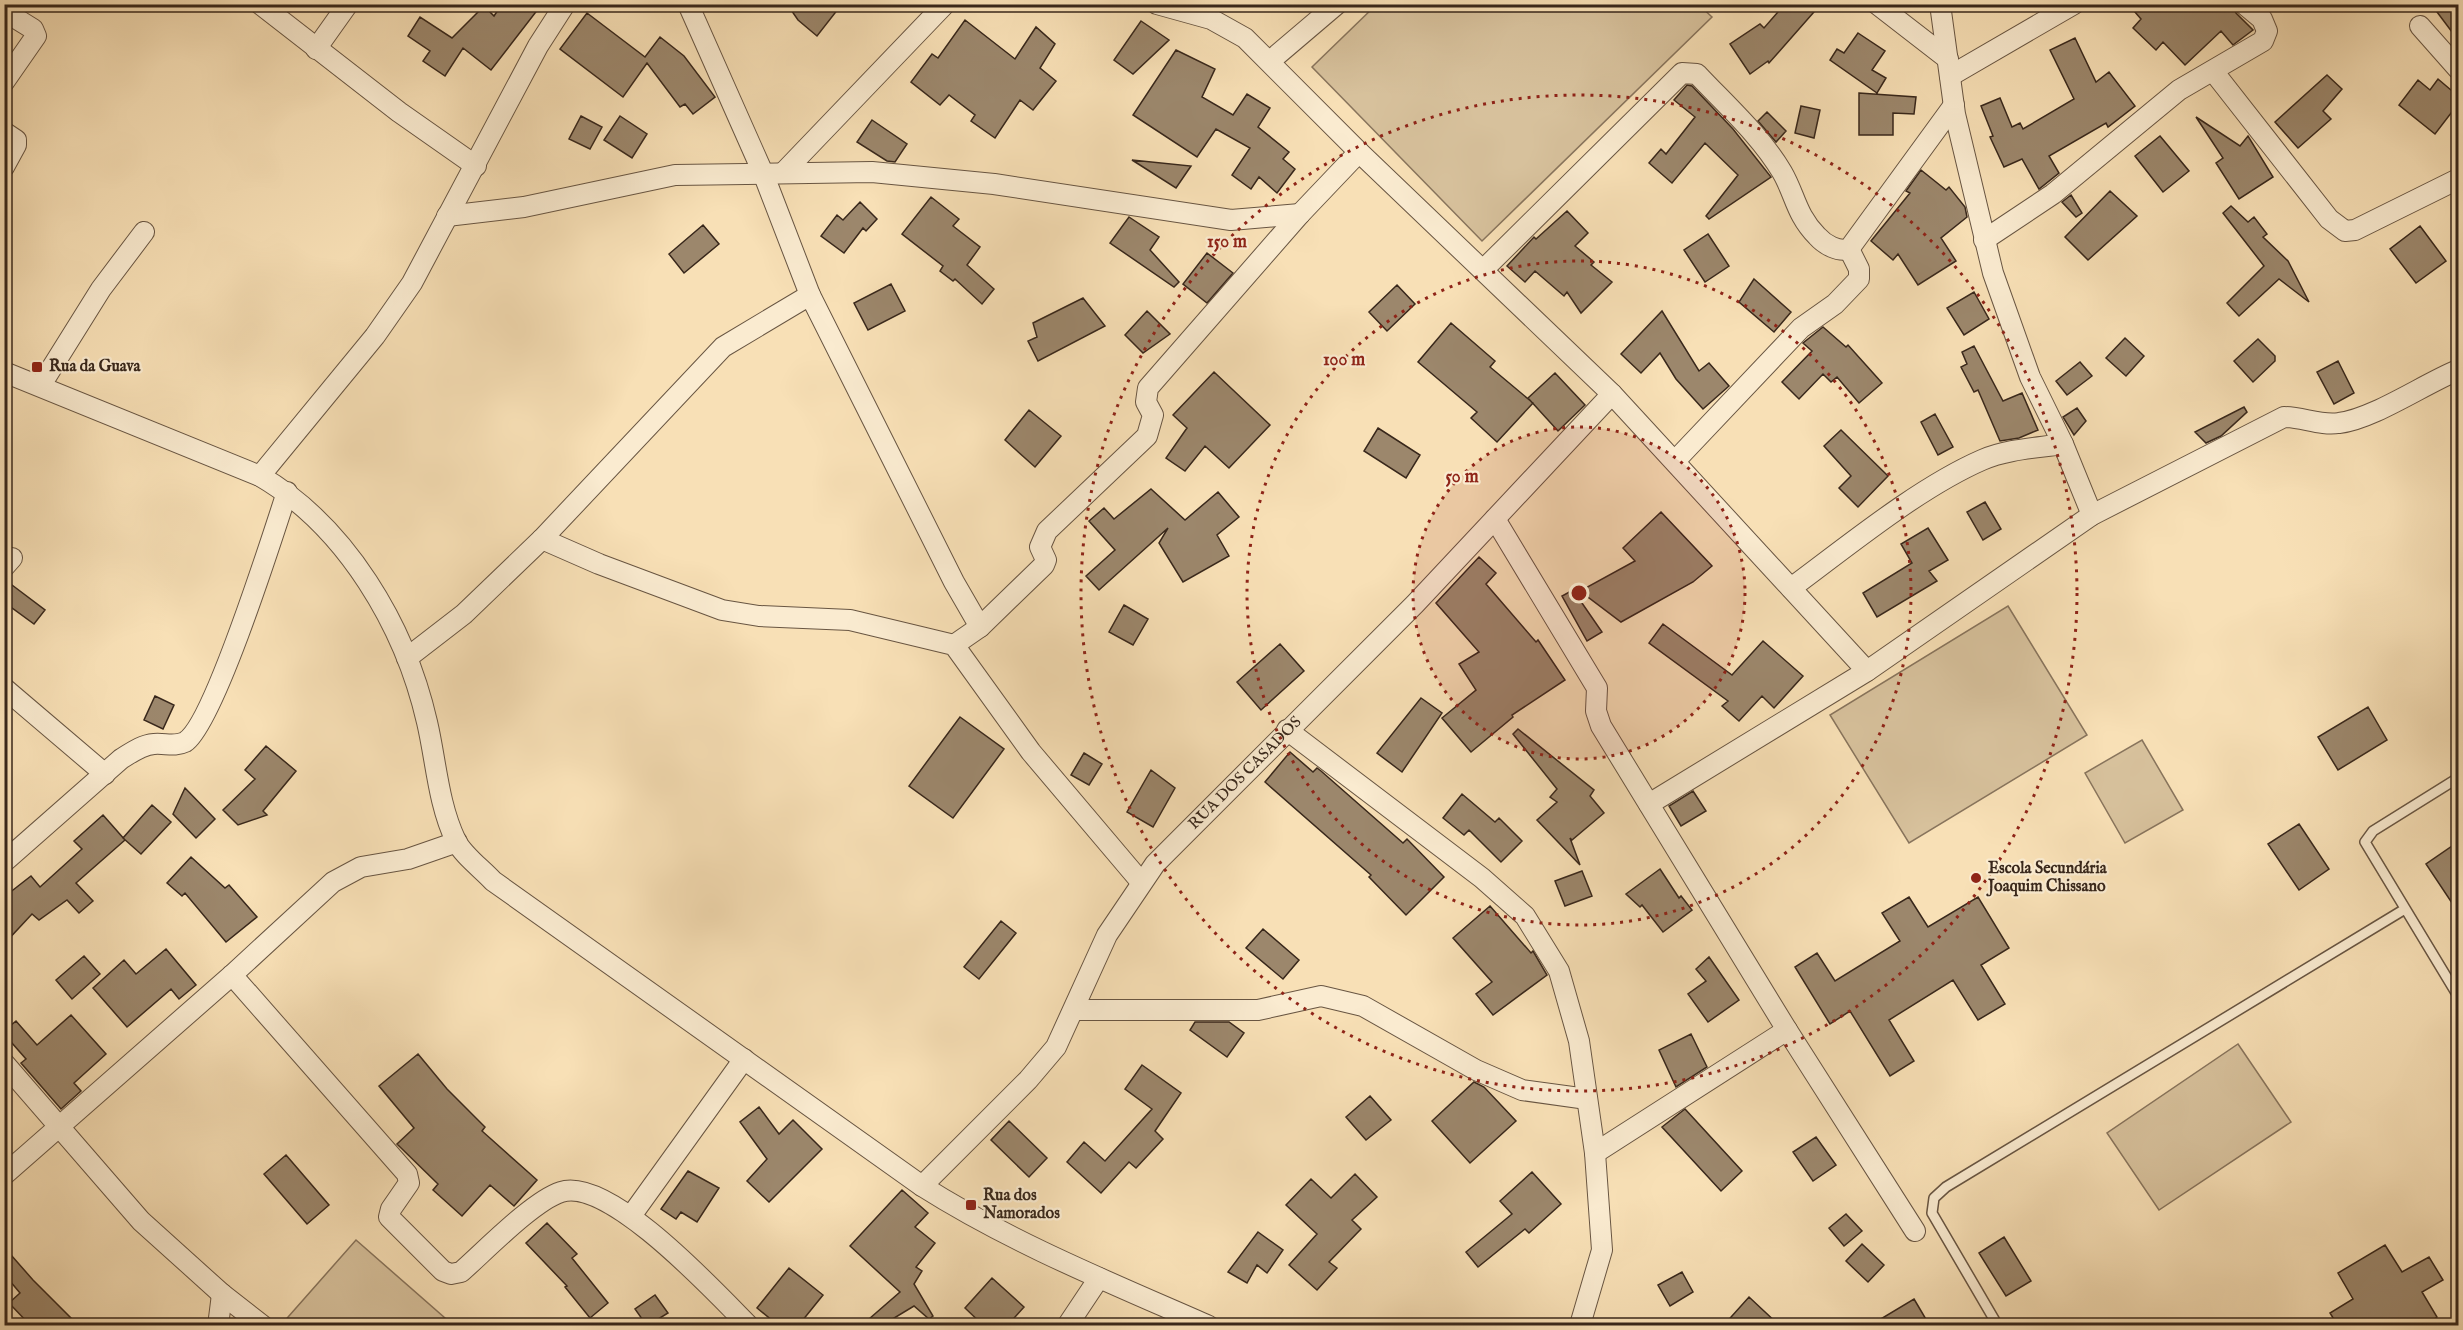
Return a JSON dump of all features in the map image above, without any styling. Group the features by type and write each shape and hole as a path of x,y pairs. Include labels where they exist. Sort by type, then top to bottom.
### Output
{"street":[{"path":"260,4 399,112 476,166"},
{"path":"316,49 348,4"},
{"path":"260,476 375,336 412,283 538,46 565,4"},
{"path":"688,4 773,173 810,295 954,582 980,627"},
{"path":"773,173 945,4"},
{"path":"1157,4 1214,12 1245,38 1359,152 1612,394 1867,671"},
{"path":"1270,62 1337,4"},
{"path":"1877,4 1949,67"},
{"path":"1940,4 1954,105 1993,273 2030,377 2063,444 2092,515"},
{"path":"1949,67 2074,4"},
{"path":"1984,240 2053,194 2179,90 2263,41 2268,31 2265,25 2244,4"},
{"path":"4,11 33,29 36,36 4,82"},
{"path":"2420,26 2458,69"},
{"path":"2213,71 2329,219 2345,231 2355,230 2458,179"},
{"path":"1484,270 1682,73 1696,74 1743,123 1782,171 1792,200 1817,237 1830,247 1843,250 1849,249 1954,105"},
{"path":"4,132 16,140 16,145 4,167"},
{"path":"954,645 980,627 1044,566 1046,560 1040,547 1047,531 1147,436 1153,415 1146,402 1148,388 1300,214 1359,152"},
{"path":"447,216 524,207 675,175 872,172 961,181 1231,220 1300,214"},
{"path":"41,385 101,289 144,232"},
{"path":"1675,461 1800,328 1835,304 1858,279 1859,269 1849,249"},
{"path":"407,658 464,614 542,539 723,347 810,295"},
{"path":"1649,804 1867,671 2092,515 2284,417 2303,417 2318,423 2337,424 2356,420 2458,370"},
{"path":"4,372 41,385 260,476 287,492 338,543 364,576 407,658 427,720 439,784 457,842 493,881 922,1186 972,1217 1099,1278 1209,1326"},
{"name":"RUA DOS CASADOS","path":"922,1186 1028,1080 1056,1047 1074,1011 1088,971 1107,935 1155,864 1415,604 1612,394"},
{"path":"1791,588 1891,515 1982,459 2004,453 2063,444"},
{"path":"4,862 138,748 153,744 176,745 194,734 237,637 287,492"},
{"path":"1495,519 1597,688 1596,711 1601,726 1787,1030 1915,1232"},
{"path":"542,539 599,564 722,610 759,616 850,620 954,645 1031,752 1141,882"},
{"path":"4,688 105,774"},
{"path":"1287,730 1482,878 1525,916 1559,971 1579,1041 1594,1153 1602,1250 1579,1325"},
{"path":"4,1175 232,975 333,882 361,867 408,859 457,842"},
{"path":"232,975 407,1174 409,1183 391,1209 390,1217 443,1271 451,1274 461,1272 538,1205 560,1192 576,1189 604,1199 631,1216 696,1272 749,1326"},
{"path":"1074,1011 1258,1010 1321,996 1363,1006 1476,1070 1522,1090 1587,1099"},
{"path":"1594,1153 1787,1030"},
{"path":"631,1216 744,1059"},
{"path":"4,1063 141,1221 222,1294 263,1326"},
{"path":"1067,1326 1099,1278"},
{"path":"218,1326 222,1294"}],"lane":[{"path":"2458,778 2373,831 2365,842 2458,996"},
{"path":"1998,1326 1932,1214 1934,1198 1946,1187 2405,909"}],"shaded area":[{"path":"1376,5 1699,5 1712,17 1482,241 1312,67"},
{"path":"2008,606 2087,735 1909,843 1830,715"},
{"path":"2142,740 2183,810 2125,843 2085,773"},
{"path":"2238,1044 2291,1122 2159,1210 2107,1133"},
{"path":"356,1240 453,1325 281,1325"}],"building":[{"path":"502,4 542,4 491,70 463,48 445,76 423,61 430,51 408,36 420,17 452,38 484,6 494,16"},
{"path":"787,4 842,4 817,36 798,20"},
{"path":"1785,4 1821,4 1769,63 1768,61 1750,74 1730,44 1760,24 1764,28"},
{"path":"2128,4 2232,4 2236,13 2253,30 2233,45 2221,31 2185,65 2163,42 2156,50 2133,28 2141,19"},
{"path":"2431,4 2458,4 2458,40"},
{"path":"587,13 645,57 660,37 684,56 715,97 693,114 685,104 680,107 647,63 623,97 560,49"},
{"path":"965,20 1015,59 1036,27 1055,44 1040,68 1056,81 1033,110 1020,100 995,138 971,121 975,115 949,95 940,105 911,82 932,54 938,58"},
{"path":"1141,21 1169,40 1133,74 1114,60"},
{"path":"1858,33 1885,51 1872,70 1886,78 1877,93 1830,60 1837,49 1844,53"},
{"path":"2075,38 2096,82 2109,72 2135,106 2108,127 2106,123 2049,156 2059,173 2039,189 2022,159 2004,167 1990,137 1993,136 1981,106 2000,98 2012,127 2020,123 2023,129 2074,99 2050,50"},
{"path":"1176,50 1215,69 1202,97 1233,115 1247,94 1270,108 1258,127 1289,152 1283,159 1295,169 1277,193 1259,177 1251,189 1232,175 1250,148 1216,129 1197,157 1133,115"},
{"path":"2327,75 2342,89 2323,111 2331,119 2298,148 2275,122"},
{"path":"2438,79 2458,96 2458,104 2435,134 2399,105 2418,80 2430,90"},
{"path":"1687,85 1692,86 1733,129 1771,177 1709,219 1706,216 1738,175 1705,143 1672,183 1649,163 1661,149 1666,154 1695,117 1674,100"},
{"path":"1859,93 1916,97 1914,114 1893,113 1893,135 1859,135"},
{"path":"1801,106 1820,110 1814,138 1795,133"},
{"path":"1767,112 1786,131 1776,142 1758,121"},
{"path":"581,116 602,127 590,149 569,139"},
{"path":"620,116 647,134 632,158 604,140"},
{"path":"2196,117 2240,146 2248,136 2273,177 2239,199 2216,163 2223,158"},
{"path":"872,120 907,144 895,162 887,161 857,142"},
{"path":"2160,136 2189,171 2163,192 2135,156"},
{"path":"1132,160 1191,166 1176,188"},
{"path":"1921,170 1946,190 1949,187 1965,207 1967,217 1941,238 1956,261 1918,285 1898,254 1893,260 1871,241 1910,193 1906,191"},
{"path":"2110,191 2137,216 2088,260 2065,237"},
{"path":"2071,195 2082,213 2076,217 2062,202"},
{"path":"931,197 959,219 953,226 980,247 967,265 994,289 982,304 955,279 953,281 940,271 943,266 902,234"},
{"path":"860,202 877,219 866,231 863,228 844,253 821,236 837,215 843,220"},
{"path":"2231,206 2248,222 2254,217 2267,234 2263,237 2288,261 2309,302 2279,279 2239,316 2227,303 2264,266 2223,213"},
{"path":"1567,211 1588,233 1575,246 1594,262 1591,265 1612,282 1581,313 1567,292 1564,296 1535,271 1525,282 1507,266 1534,237 1536,239"},
{"path":"1129,217 1159,237 1150,250 1179,282 1174,287 1110,243"},
{"path":"703,225 719,244 684,273 669,254"},
{"path":"2420,226 2446,261 2416,283 2390,249"},
{"path":"1708,234 1729,266 1705,282 1684,250"},
{"path":"1207,253 1233,273 1207,303 1183,284"},
{"path":"1754,279 1791,312 1774,332 1739,302"},
{"path":"891,284 905,311 868,330 854,303"},
{"path":"1397,285 1415,304 1387,331 1369,312"},
{"path":"1974,292 1989,319 1964,335 1947,308"},
{"path":"1083,298 1105,326 1038,361 1028,341 1037,337 1033,323"},
{"path":"1147,311 1170,334 1143,353 1125,335"},
{"path":"1662,311 1699,371 1709,363 1729,386 1703,409 1676,379 1660,353 1641,373 1621,354"},
{"path":"1451,323 1495,361 1490,367 1533,403 1497,442 1471,418 1477,412 1418,362"},
{"path":"1823,327 1846,347 1848,345 1882,383 1859,403 1837,377 1831,382 1823,374 1799,399 1782,382 1812,351 1803,343"},
{"path":"2125,338 2144,356 2126,376 2106,358"},
{"path":"2258,339 2275,356 2275,361 2253,382 2234,361"},
{"path":"1974,346 2003,401 2022,393 2038,430 2019,438 2000,441 1978,390 1974,392 1961,367 1967,364 1962,352"},
{"path":"2338,361 2354,393 2334,404 2317,372"},
{"path":"2080,362 2092,376 2067,395 2056,381"},
{"path":"1214,372 1270,425 1229,468 1205,446 1185,471 1166,458 1187,428 1173,415"},
{"path":"1555,373 1585,405 1558,431 1528,398"},
{"path":"2244,407 2247,412 2221,436 2206,443 2195,432"},
{"path":"2077,408 2086,421 2074,435 2063,417"},
{"path":"1029,410 1061,436 1035,467 1005,440"},
{"path":"1935,414 1953,447 1938,455 1921,422"},
{"path":"1378,428 1420,455 1406,478 1364,451"},
{"path":"1841,430 1888,476 1858,507 1839,488 1851,476 1824,446"},
{"path":"1151,489 1185,520 1218,492 1239,517 1217,535 1229,556 1183,582 1159,543 1168,528 1099,590 1086,576 1115,550 1089,521 1104,508 1114,519"},
{"path":"1985,502 2001,529 1983,540 1967,512"},
{"path":"1661,512 1712,566 1693,582 1621,622 1580,591 1635,561 1623,548"},
{"path":"1928,528 1948,560 1929,571 1937,581 1877,617 1863,593 1912,563 1901,544"},
{"path":"1479,557 1496,573 1486,584 1536,642 1538,640 1565,680 1512,715 1513,717 1471,752 1442,718 1476,690 1459,664 1479,652 1436,603"},
{"path":"12,585 45,610 34,624 4,602 4,595"},
{"path":"1573,590 1602,632 1587,641 1562,596"},
{"path":"1124,605 1148,619 1133,645 1109,632"},
{"path":"1663,624 1732,675 1763,641 1803,676 1774,708 1762,696 1739,721 1722,706 1728,701 1649,643"},
{"path":"1280,644 1304,671 1261,710 1237,682"},
{"path":"155,696 174,705 163,729 144,720"},
{"path":"1421,698 1442,713 1402,772 1377,753"},
{"path":"2368,707 2387,740 2338,770 2318,737"},
{"path":"960,717 1004,749 953,818 909,786"},
{"path":"1518,729 1594,790 1590,796 1604,813 1572,840 1570,838 1580,865 1537,820 1557,802 1550,797 1557,789 1513,734"},
{"path":"266,746 296,771 263,811 267,815 238,825 223,810 255,779 245,770"},
{"path":"1290,752 1313,772 1317,768 1321,771 1403,843 1407,839 1444,877 1406,915 1369,877 1371,875 1265,782"},
{"path":"1084,753 1102,764 1089,785 1071,775"},
{"path":"1151,770 1175,788 1153,827 1127,812"},
{"path":"185,788 215,819 196,838 173,814"},
{"path":"1693,791 1706,811 1681,826 1669,806"},
{"path":"1462,794 1495,822 1499,818 1522,841 1501,862 1469,830 1464,835 1443,818"},
{"path":"152,805 171,822 141,854 123,838"},
{"path":"103,815 125,840 76,883 93,901 79,913 67,900 39,920 32,914 4,944 4,897 31,876 40,887 82,849 74,841"},
{"path":"2299,824 2329,869 2299,890 2268,844"},
{"path":"2458,842 2458,912 2426,864"},
{"path":"191,857 225,888 229,885 257,917 226,942 185,893 182,896 167,883"},
{"path":"1660,869 1679,898 1681,896 1692,910 1663,932 1642,905 1640,907 1626,894"},
{"path":"1582,871 1592,896 1565,906 1555,881"},
{"path":"1909,897 1928,927 1978,897 2009,948 1981,965 2005,1004 1978,1020 1953,980 1889,1020 1914,1061 1890,1076 1850,1011 1830,1024 1795,967 1817,953 1835,981 1900,941 1882,913"},
{"path":"1490,906 1531,953 1533,951 1547,975 1493,1015 1476,994 1492,982 1453,938"},
{"path":"1001,921 1016,933 979,979 964,967"},
{"path":"1263,929 1299,960 1283,979 1246,948"},
{"path":"166,949 196,985 179,999 171,989 127,1027 93,988 124,960 136,974"},
{"path":"84,956 100,974 72,999 56,980"},
{"path":"1709,957 1739,1000 1708,1022 1688,994 1706,981 1696,969"},
{"path":"71,1015 106,1054 74,1083 81,1091 61,1109 21,1063 26,1059 4,1034 4,1031 16,1021 37,1045"},
{"path":"1195,1022 1229,1022 1244,1033 1227,1057 1190,1030"},
{"path":"1691,1034 1707,1067 1676,1087 1659,1050"},
{"path":"418,1054 447,1089 485,1127 482,1131 537,1180 514,1206 490,1185 462,1216 433,1190 438,1184 397,1144 414,1128 379,1086"},
{"path":"1142,1065 1181,1093 1155,1131 1163,1139 1136,1168 1129,1162 1101,1193 1067,1162 1084,1142 1105,1161 1152,1109 1125,1089"},
{"path":"1474,1082 1484,1087 1516,1121 1470,1163 1432,1121"},
{"path":"1370,1096 1391,1120 1366,1140 1346,1117"},
{"path":"759,1107 779,1134 793,1120 822,1149 769,1202 747,1181 767,1159 740,1122"},
{"path":"1685,1109 1742,1171 1721,1191 1662,1127"},
{"path":"1009,1121 1047,1158 1029,1177 991,1140"},
{"path":"1816,1137 1836,1165 1813,1181 1793,1152"},
{"path":"286,1155 329,1205 307,1224 264,1174"},
{"path":"688,1171 719,1188 697,1222 681,1212 676,1219 661,1209"},
{"path":"1532,1172 1561,1204 1529,1233 1525,1229 1478,1267 1466,1252 1512,1214 1500,1201"},
{"path":"1355,1174 1377,1197 1352,1220 1361,1229 1329,1262 1337,1268 1317,1290 1289,1265 1317,1234 1286,1205 1311,1179 1331,1198"},
{"path":"902,1190 928,1213 915,1227 935,1243 916,1267 922,1271 914,1284 933,1316 929,1319 914,1306 881,1326 861,1326 900,1292 850,1246"},
{"path":"1846,1214 1862,1231 1844,1246 1829,1228"},
{"path":"547,1223 577,1254 572,1258 608,1303 590,1318 565,1287 567,1286 526,1243"},
{"path":"1258,1232 1283,1250 1267,1273 1257,1265 1247,1283 1228,1272"},
{"path":"2004,1237 2031,1281 2006,1296 1979,1253"},
{"path":"1862,1244 1884,1265 1868,1282 1846,1261"},
{"path":"2385,1245 2402,1272 2429,1257 2443,1280 2422,1292 2437,1317 2424,1326 2338,1326 2330,1313 2353,1299 2338,1273"},
{"path":"4,1247 79,1326 31,1326 9,1303 20,1293 4,1274"},
{"path":"789,1268 823,1295 798,1326 779,1326 757,1308"},
{"path":"1682,1272 1693,1292 1670,1306 1658,1285"},
{"path":"992,1278 1024,1307 1007,1326 984,1326 965,1308"},
{"path":"655,1295 668,1313 647,1326 635,1309"},
{"path":"1749,1297 1780,1326 1723,1326"},
{"path":"1914,1299 1930,1326 1869,1326"}],"place":[{"name":"Rua da Guava","path":"37,367"},
{"name":"Escola Secundária Joaquim Chissano","path":"1976,878"},
{"name":"Rua dos Namorados","path":"971,1205"}]}
